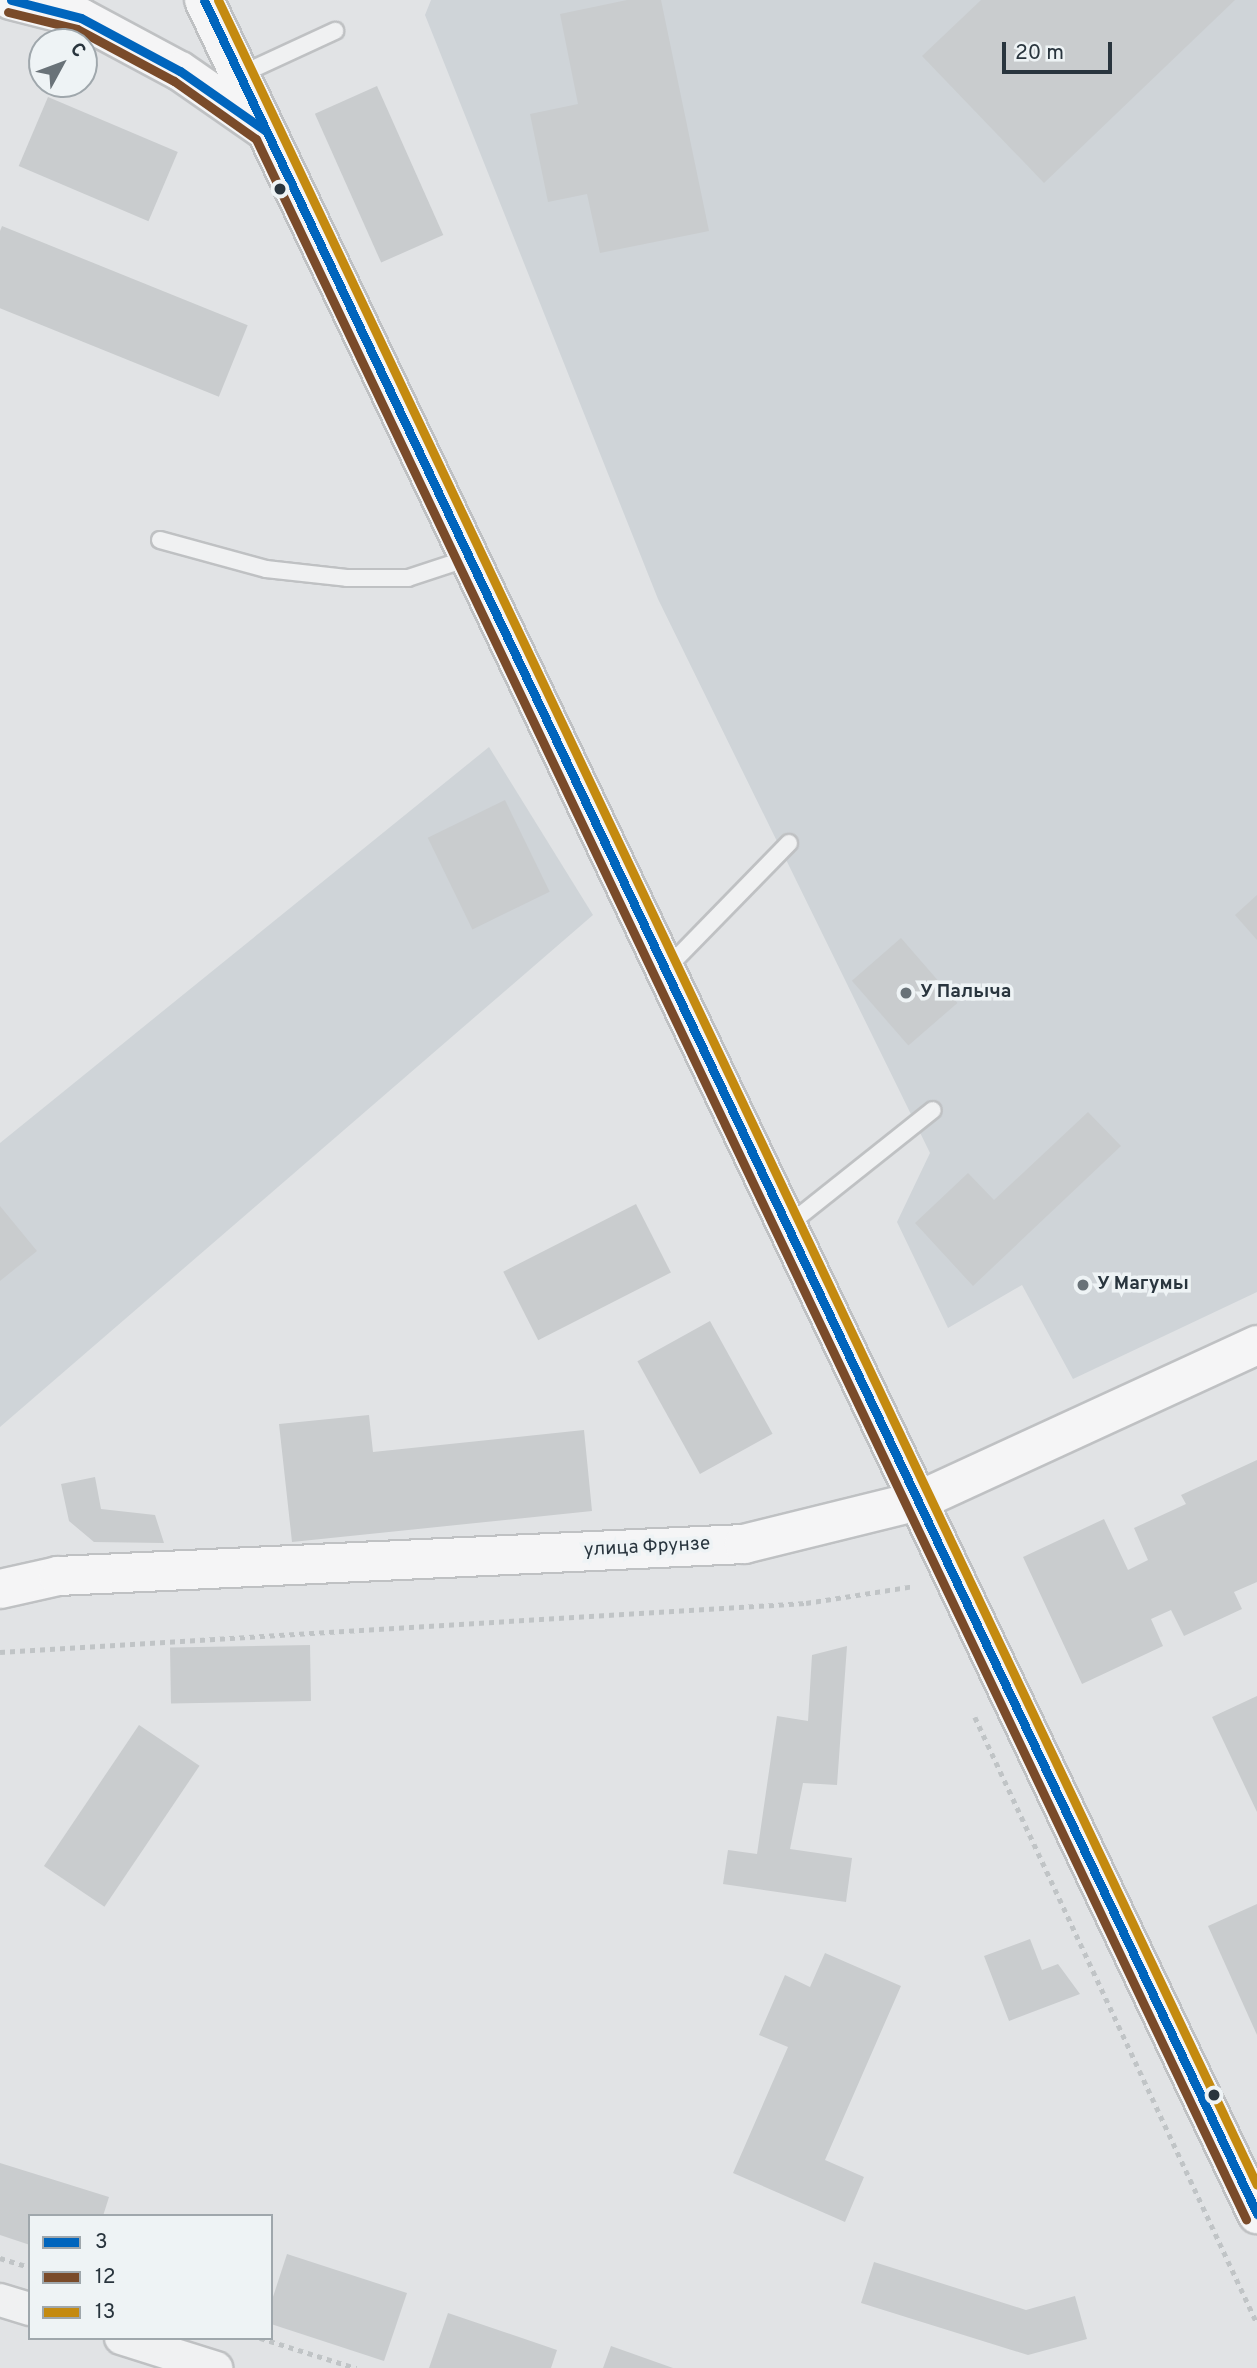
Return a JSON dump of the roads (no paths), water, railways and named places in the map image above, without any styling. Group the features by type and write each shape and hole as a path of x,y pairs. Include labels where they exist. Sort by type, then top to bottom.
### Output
{"main road":[{"path":"11,0 81,18 180,71 266,131"},
{"path":"204,0 1257,2214"},
{"name":"улица Фрунзе","path":"0,1589 58,1576 744,1544 918,1501 1257,1345"}],"street":[{"path":"0,2300 28,2308"},
{"path":"127,2340 216,2368"}],"lane":[{"path":"240,75 335,31"},
{"path":"160,540 267,569 347,578 408,578 469,557"},
{"path":"665,970 789,843"},
{"path":"787,1226 933,1110"}],"place":[{"name":"У Палыча","path":"906,993"},
{"name":"У Магумы","path":"1083,1285"}]}
